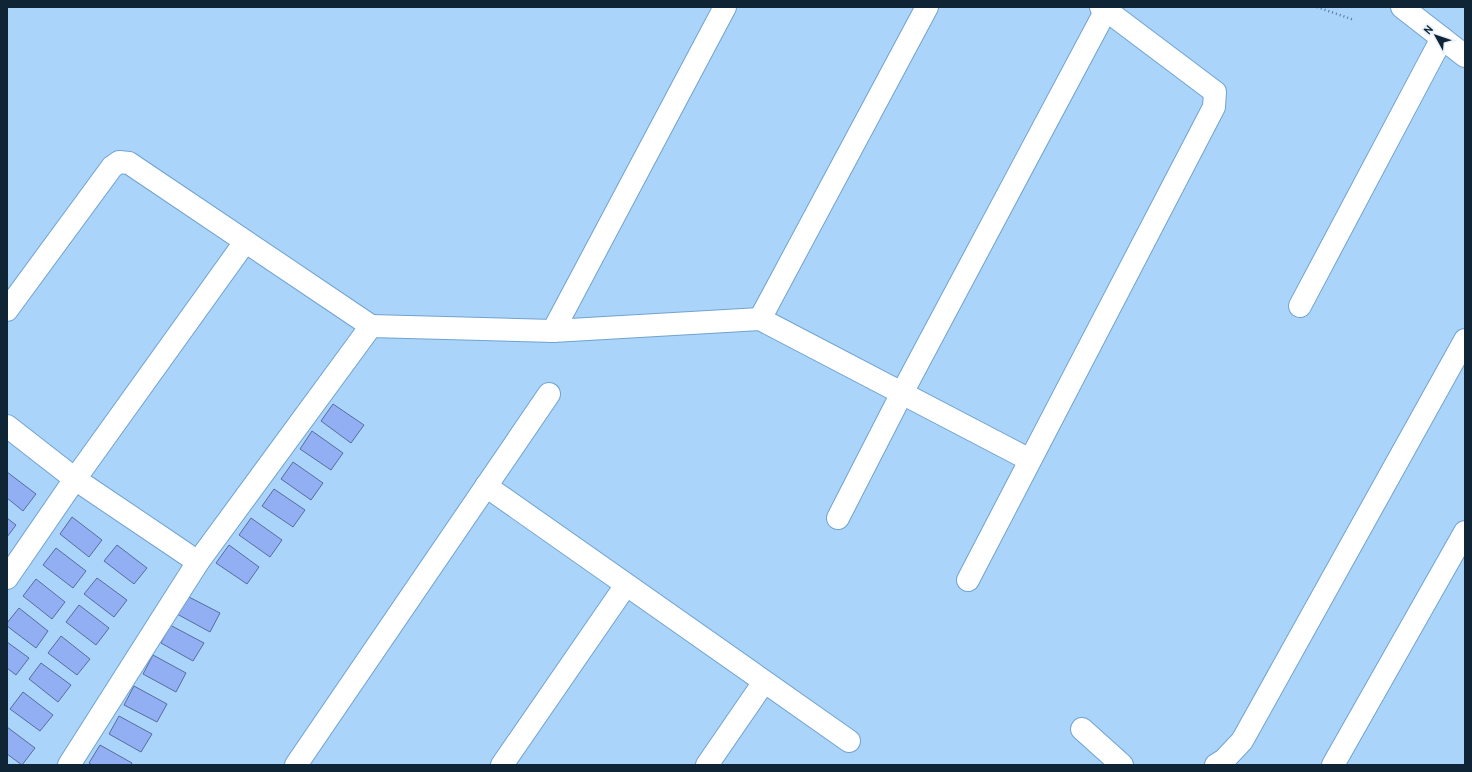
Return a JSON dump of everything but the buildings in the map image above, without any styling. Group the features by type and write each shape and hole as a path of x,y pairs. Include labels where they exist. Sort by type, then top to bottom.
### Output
{"street":[{"path":"553,331 725,7"},
{"path":"760,319 927,7"},
{"path":"1402,7 1465,56"},
{"path":"838,518 1104,8 1214,92 1214,107 968,580"},
{"path":"1300,306 1442,38"},
{"path":"7,310 112,167 120,162 129,163 371,326 553,331 760,319 1030,460"},
{"path":"7,578 75,479 245,242"},
{"path":"69,765 198,562 371,326"},
{"path":"1216,765 1224,760 1242,741 1465,340"},
{"path":"296,765 549,394"},
{"path":"7,426 75,479 198,562"},
{"path":"486,486 849,741"},
{"path":"1333,765 1465,532"},
{"path":"502,765 626,585"},
{"path":"707,765 764,682"},
{"path":"1082,729 1122,765"}],"path":[{"path":"1317,7 1354,20"}]}
